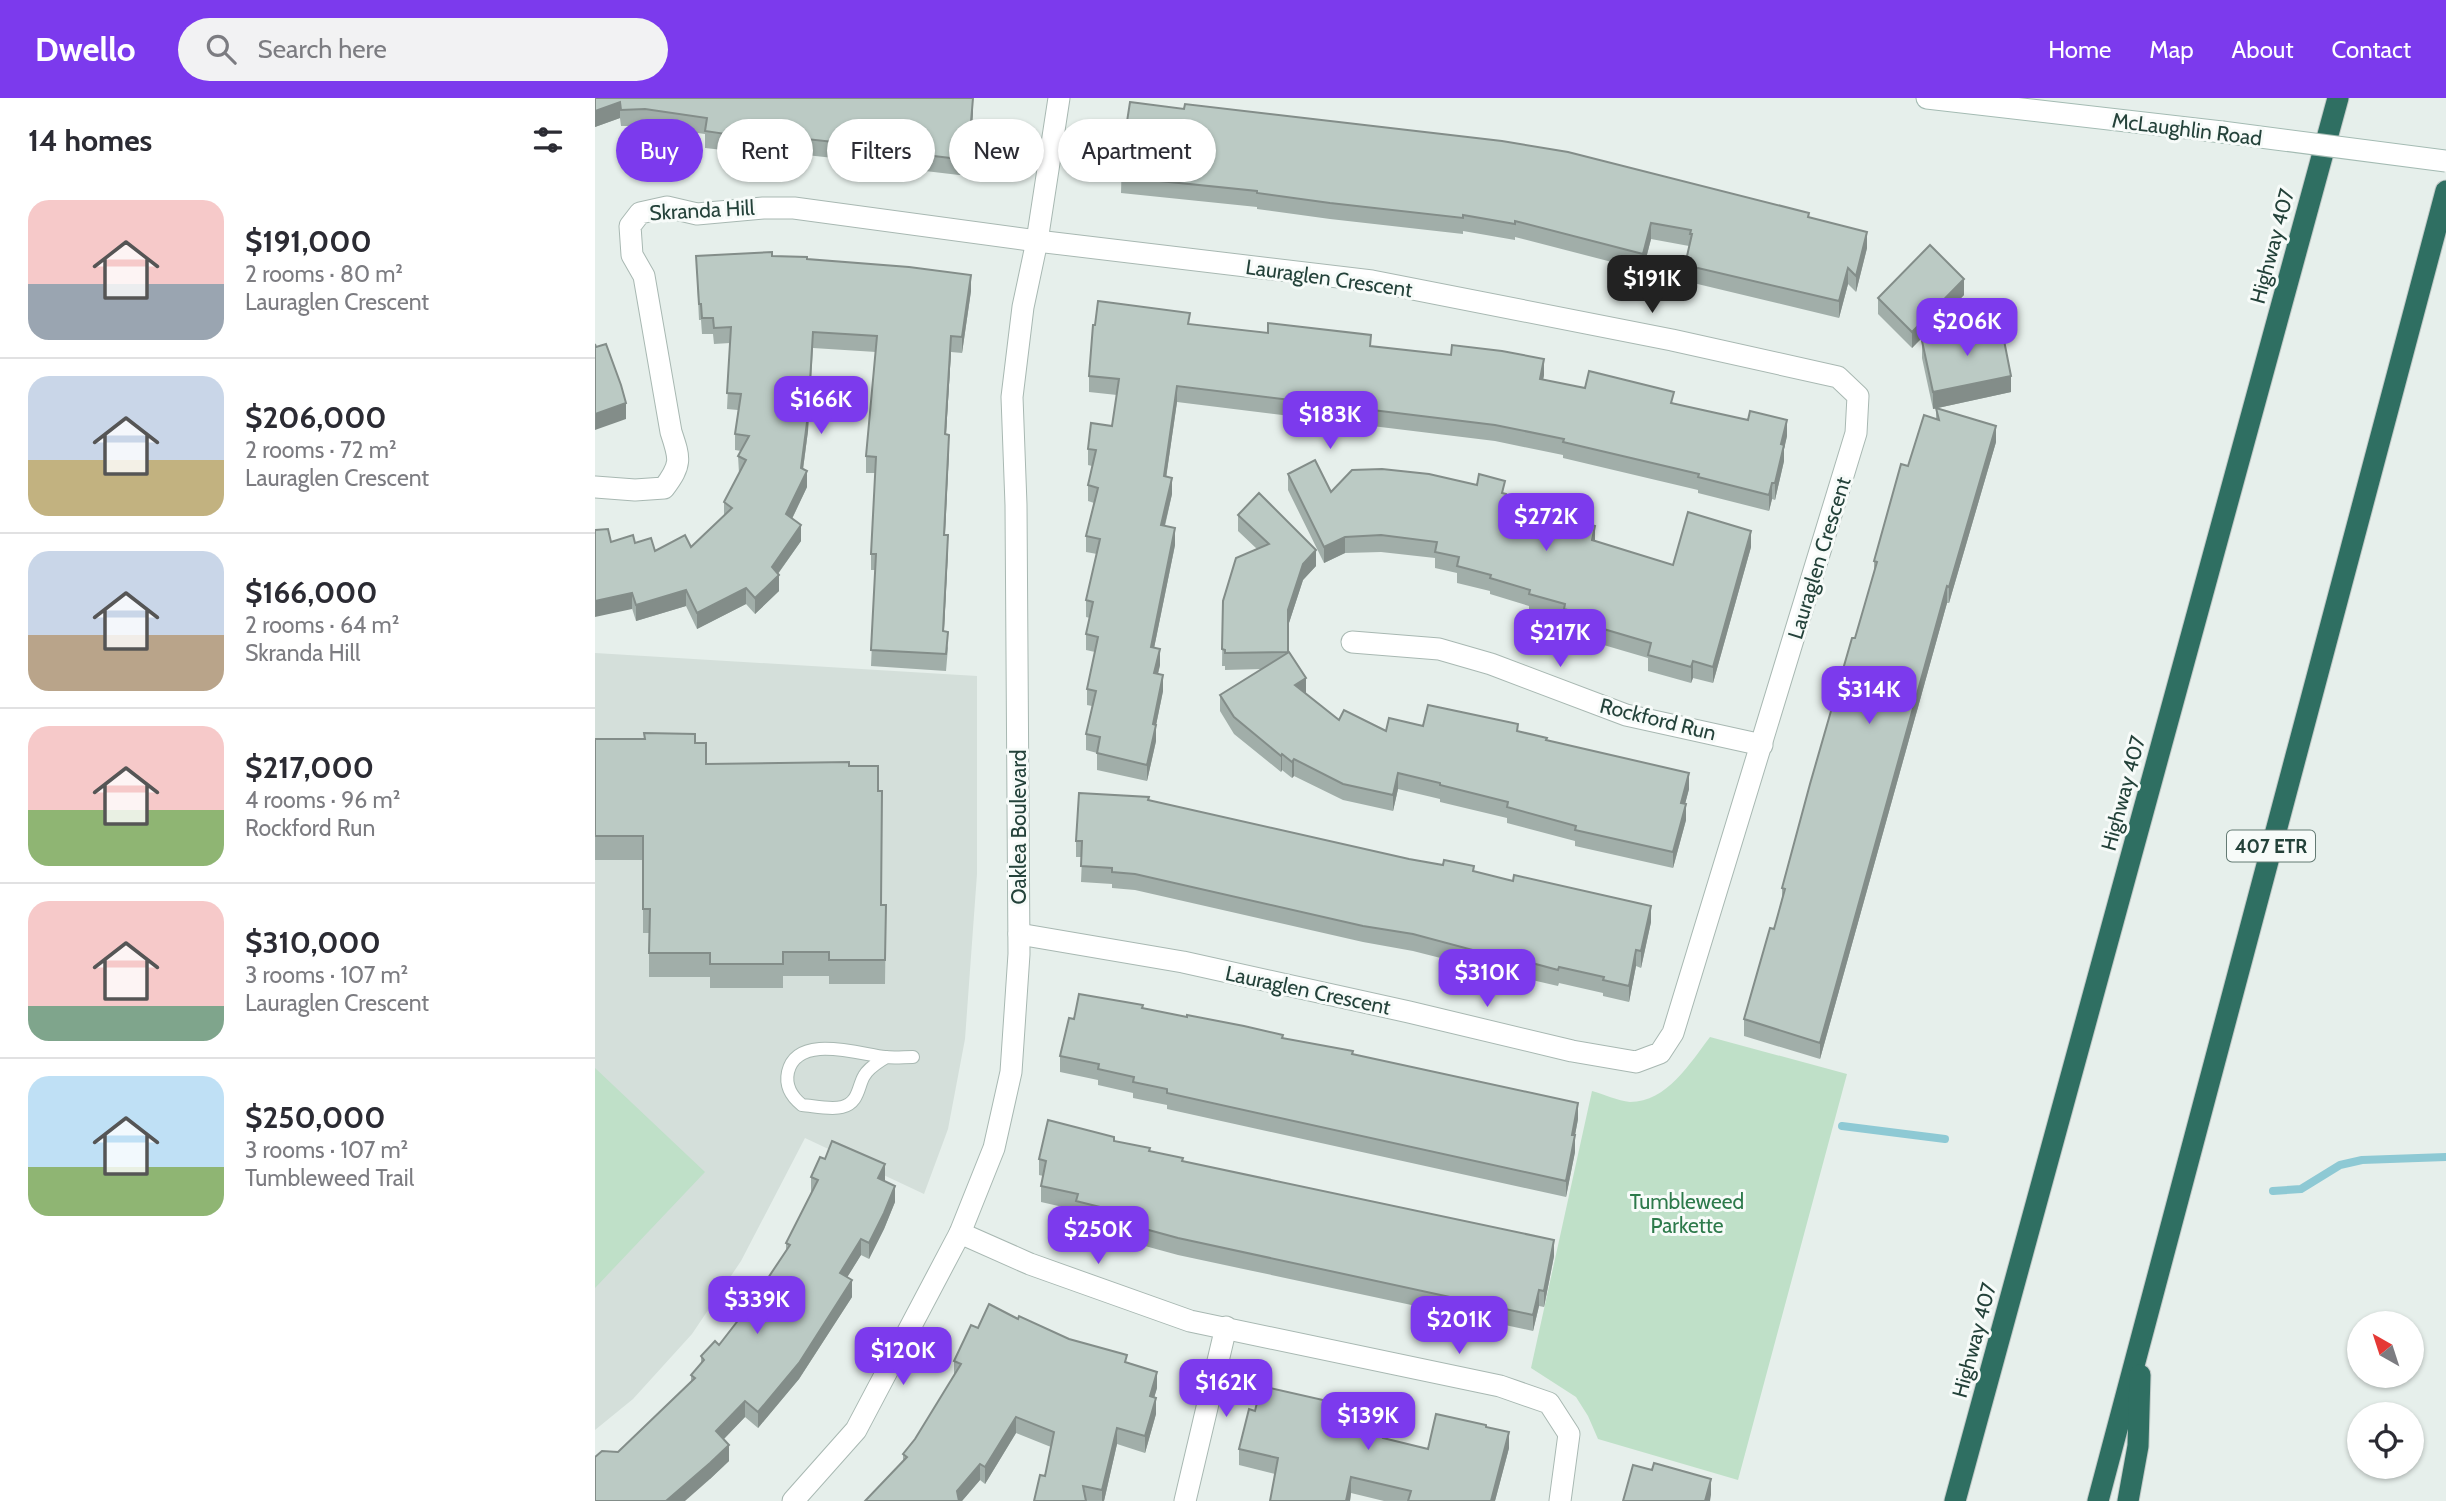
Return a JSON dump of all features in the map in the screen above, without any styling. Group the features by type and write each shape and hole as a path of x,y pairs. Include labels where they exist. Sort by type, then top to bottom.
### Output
{"highway":[{"name":"Highway 407","path":"1955,1501 2338,98"},
{"name":"407 ETR","path":"2098,1501 2446,191"},
{"path":"2128,1501 2138,1446 2141,1334"}],"street":[{"name":"Oaklea Boulevard","path":"793,1501 856,1430 960,1233 994,1148 1011,1072 1019,934 1016,518 1012,397 1023,307 1037,241 1059,98"},
{"name":"McLaughlin Road","path":"1927,98 2446,161"},
{"name":"Skranda Hill","path":"595,487 635,490 664,488 674,475 679,456 671,432 644,276 632,254 630,226 640,213 667,207 697,214 794,208 1037,241"},
{"name":"Lauraglen Crescent","path":"1019,934 1182,962 1572,1051 1636,1062 1660,1053 1673,1032 1762,745 1856,433 1858,396 1837,377 1672,340 1372,281 1037,241"},
{"name":"Rockford Run","path":"1352,642 1439,649 1491,664 1626,715 1762,745"},
{"path":"960,1233 1030,1264 1191,1321 1500,1386 1549,1404 1569,1434 1560,1501"},
{"path":"1185,1501 1226,1328"}],"lane":[{"path":"886,1057 863,1076 857,1095 851,1103 842,1107 802,1105 789,1090 787,1081 792,1062 808,1050 853,1050 886,1057 913,1057"}],"shaded area":[{"path":"595,653 977,676 977,874 965,1039 948,1129 924,1194 805,1138 741,1261 692,1334 633,1399 595,1430"}],"green space":[{"name":"Tumbleweed Parkette","path":"1710,1037 1847,1074 1738,1480 1598,1439 1576,1397 1531,1368 1592,1091 1630,1102 1655,1096 1686,1069"},
{"path":"595,1068 705,1172 595,1288"}],"building":[{"path":"595,98 973,98 971,119 949,119 949,158 935,156 935,119 827,119 827,141 813,140 813,119 717,119 717,133 705,131 707,118 645,109 621,110 620,102 595,111"},
{"path":"1130,102 1184,109 1185,104 1502,141 1568,152 1809,213 1808,217 1867,232 1856,276 1848,268 1839,301 1685,265 1691,230 1651,223 1643,254 1515,221 1515,224 1463,215 1463,218 1170,182 1216,182 1216,119 1127,119"},
{"path":"1930,245 1964,279 1912,332 1878,298"},
{"path":"772,252 772,256 807,257 971,275 962,337 951,336 945,434 949,435 944,535 948,535 943,631 948,632 946,654 871,650 876,554 871,554 876,457 866,456 877,336 813,332 808,415 801,468 807,471 786,514 801,525 772,567 779,575 755,598 746,588 697,613 686,590 636,605 632,593 595,601 595,530 608,529 611,542 633,535 635,543 651,538 655,551 685,535 691,547 732,508 724,502 746,460 738,456 749,436 735,434 741,394 727,393 731,327 714,328 713,318 702,318 696,256"},
{"path":"1098,301 1190,313 1188,324 1268,333 1268,323 1371,335 1370,346 1451,355 1452,345 1502,351 1544,359 1540,379 1585,388 1589,371 1674,392 1671,403 1748,420 1750,411 1787,420 1775,483 1772,483 1769,495 1698,477 1699,474 1563,442 1564,439 1495,425 1177,386 1164,476 1172,478 1161,525 1175,528 1151,647 1160,649 1154,673 1163,675 1153,724 1156,725 1147,765 1097,753 1100,737 1086,734 1096,691 1087,689 1098,637 1086,634 1093,602 1086,600 1100,539 1086,536 1098,488 1088,485 1096,450 1088,449 1091,423 1112,426 1119,379 1089,376 1093,325"},
{"path":"2001,325 2011,376 1933,392 1922,341"},
{"path":"595,344 596,347 606,344 626,403 595,414"},
{"path":"1936,408 1996,426 1949,587 1947,586 1820,1043 1744,1019 1770,928 1774,929 1785,889 1782,888 1810,784 1877,562 1874,561 1901,464 1908,466 1924,415 1939,420"},
{"path":"1315,460 1331,492 1352,470 1382,469 1429,474 1477,485 1479,474 1505,481 1502,493 1506,494 1505,497 1541,507 1540,511 1595,526 1592,540 1673,565 1688,512 1751,531 1713,667 1693,661 1691,667 1648,655 1651,643 1590,625 1592,617 1564,609 1565,604 1529,594 1530,590 1490,578 1491,575 1457,566 1459,557 1435,552 1437,542 1381,535 1345,537 1324,547 1288,474"},
{"path":"1259,493 1316,550 1303,564 1288,610 1288,652 1225,653 1222,649 1223,601 1236,558 1269,544 1238,515"},
{"path":"1289,652 1306,678 1295,685 1339,720 1344,710 1386,731 1389,718 1423,726 1428,705 1518,724 1517,731 1547,738 1546,740 1689,773 1681,803 1686,804 1673,852 1575,830 1576,826 1507,807 1508,802 1398,773 1393,795 1343,784 1294,759 1292,762 1234,717 1220,695"},
{"path":"644,733 695,734 695,743 706,743 706,764 849,762 849,766 878,766 878,791 882,791 881,905 886,905 885,960 829,960 829,952 783,952 783,964 710,964 710,953 649,953 650,909 643,909 643,836 595,836 595,739 645,739"},
{"path":"1079,793 1149,797 1148,800 1409,859 1443,865 1444,860 1474,866 1473,871 1513,881 1514,875 1651,906 1641,951 1636,950 1629,986 1603,980 1604,977 1559,967 1558,970 1532,963 1533,961 1482,950 1480,952 1413,934 1363,926 1135,874 1112,872 1112,868 1081,866 1082,841 1076,841"},
{"path":"1079,994 1244,1026 1283,1035 1282,1038 1353,1051 1352,1054 1578,1103 1566,1181 1167,1093 1167,1089 1133,1082 1134,1077 1098,1069 1099,1064 1060,1056 1069,1018 1074,1019"},
{"path":"1048,1120 1114,1137 1114,1141 1150,1148 1149,1151 1183,1158 1182,1161 1554,1240 1544,1291 1539,1290 1533,1315 1178,1238 1145,1229 1146,1224 1106,1216 1108,1209 1076,1201 1078,1194 1041,1186 1046,1161 1039,1159"},
{"path":"832,1141 885,1164 878,1178 895,1186 869,1243 861,1239 840,1273 852,1280 799,1363 758,1412 745,1401 716,1431 729,1445 666,1501 595,1501 595,1457 602,1451 618,1452 695,1378 691,1375 704,1360 701,1356 715,1341 719,1345 750,1305 790,1245 786,1243 818,1180 811,1177 820,1157 825,1159"},
{"path":"989,1304 1018,1319 1019,1316 1069,1339 1127,1355 1125,1362 1157,1372 1150,1396 1156,1398 1145,1436 1117,1428 1102,1490 1083,1486 1086,1501 1034,1501 1040,1475 1045,1476 1054,1432 1016,1417 985,1467 980,1464 957,1491 959,1501 865,1501 907,1457 903,1454 961,1364 954,1361 971,1325 978,1328"},
{"path":"1261,1386 1389,1415 1383,1438 1428,1449 1436,1414 1509,1432 1491,1501 1408,1501 1411,1491 1351,1477 1346,1501 1270,1501 1278,1458 1239,1449 1249,1409 1255,1411"},
{"path":"1654,1463 1711,1479 1705,1501 1623,1501 1633,1465 1652,1470"}],"waterway":[{"path":"1842,1126 1945,1139"},
{"path":"2273,1191 2301,1189 2340,1165 2362,1160 2446,1157"}]}
